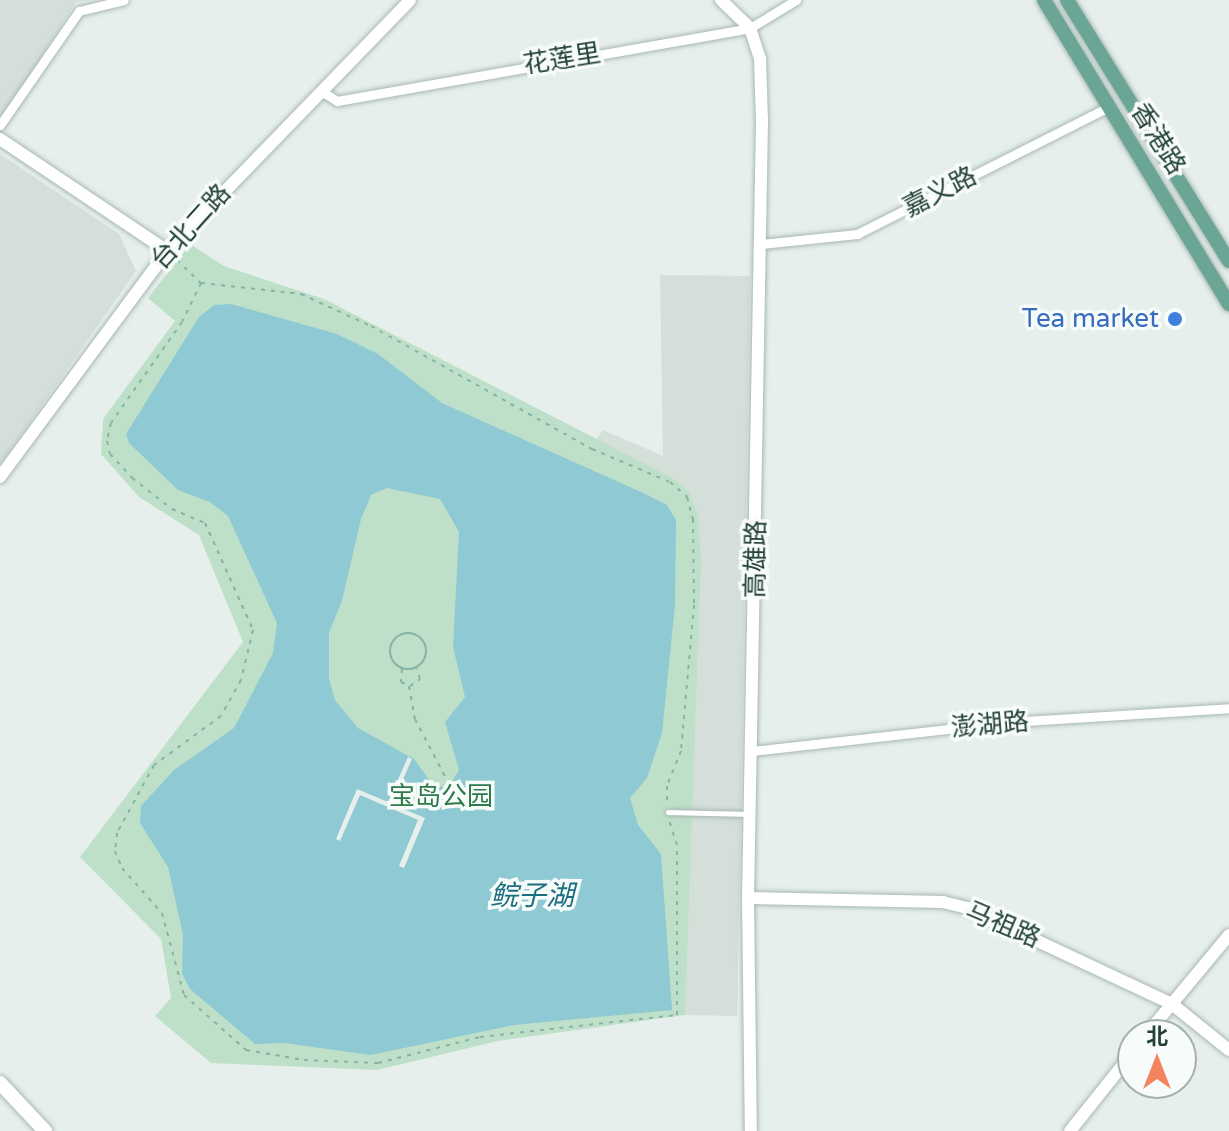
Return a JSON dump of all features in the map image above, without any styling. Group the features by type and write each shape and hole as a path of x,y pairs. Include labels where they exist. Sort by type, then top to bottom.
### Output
{"main road":[{"name":"香港路","path":"1067,0 1229,261"},
{"name":"香港路","path":"1048,1 1229,304"},
{"path":"0,1083 45,1131"}],"street":[{"path":"0,125 79,11 124,0"},
{"name":"台北二路","path":"0,477 167,251 410,0"},
{"path":"721,0 750,28"},
{"name":"花莲里","path":"323,92 337,101 750,28 796,0"},
{"name":"高雄路","path":"750,28 760,58 761,244 748,898 751,1131"},
{"name":"嘉义路","path":"761,244 857,234 1110,106"},
{"path":"0,139 167,251"},
{"name":"澎湖路","path":"752,751 1009,722 1229,708"},
{"name":"马祖路","path":"748,898 943,902 1075,956 1172,1004 1229,1050"},
{"path":"1159,1019 1229,935"},
{"path":"1076,1129 1117,1074"}],"lane":[{"path":"668,812 750,814"}],"path":[{"path":"167,251 201,283 301,294 448,366 592,449 670,482 687,497 693,519 694,605 681,751 667,786 668,812 677,845 677,1015 494,1035 378,1063 304,1060 246,1050 184,995 162,913 122,868 115,851 117,833 154,765 221,716 241,680 253,630 205,523 172,509 132,478 110,454 107,441 111,423 182,322 201,283"},
{"path":"409,686 420,679 416,667 426,649 417,635 406,633 390,648 392,660 402,668 416,667"},
{"path":"402,668 400,678 409,686 415,719 449,784"}],"shaded area":[{"path":"0,0 90,0 76,2 0,122"},
{"path":"0,154 119,234 136,271 0,465"},
{"path":"660,275 750,276 737,1016 685,1015 698,515 671,477 595,441 603,430 663,456"}],"green space":[{"name":"鲩子湖","path":"190,244 224,266 324,299 671,477 689,492 698,515 701,561 685,1015 498,1041 377,1070 211,1063 155,1016 171,998 161,939 80,857 243,642 199,535 139,497 101,454 103,419 175,321 148,298"}],"water":[{"name":"鲩子湖","path":"231,304 337,334 378,354 442,403 667,505 676,520 675,605 662,733 647,778 630,798 638,825 661,854 672,1010 514,1025 371,1055 284,1043 255,1044 190,989 182,974 183,935 168,867 140,823 141,806 174,770 234,728 273,653 277,623 228,516 210,502 178,490 129,443 126,434 199,317 214,305","holes":["387,488 440,499 459,532 453,647 465,697 445,722 459,770 448,788 433,785 414,759 358,728 335,700 329,679 329,633 342,601 361,519 371,495"]}],"pier":[{"path":"408,757 412,759 392,804 425,818 404,868 399,866 418,820 360,795 340,841 336,839 357,789 388,802"}],"place":[{"name":"Tea market","path":"1175,319"}],"park label":[{"name":"宝岛公园","path":"441,797"}]}
